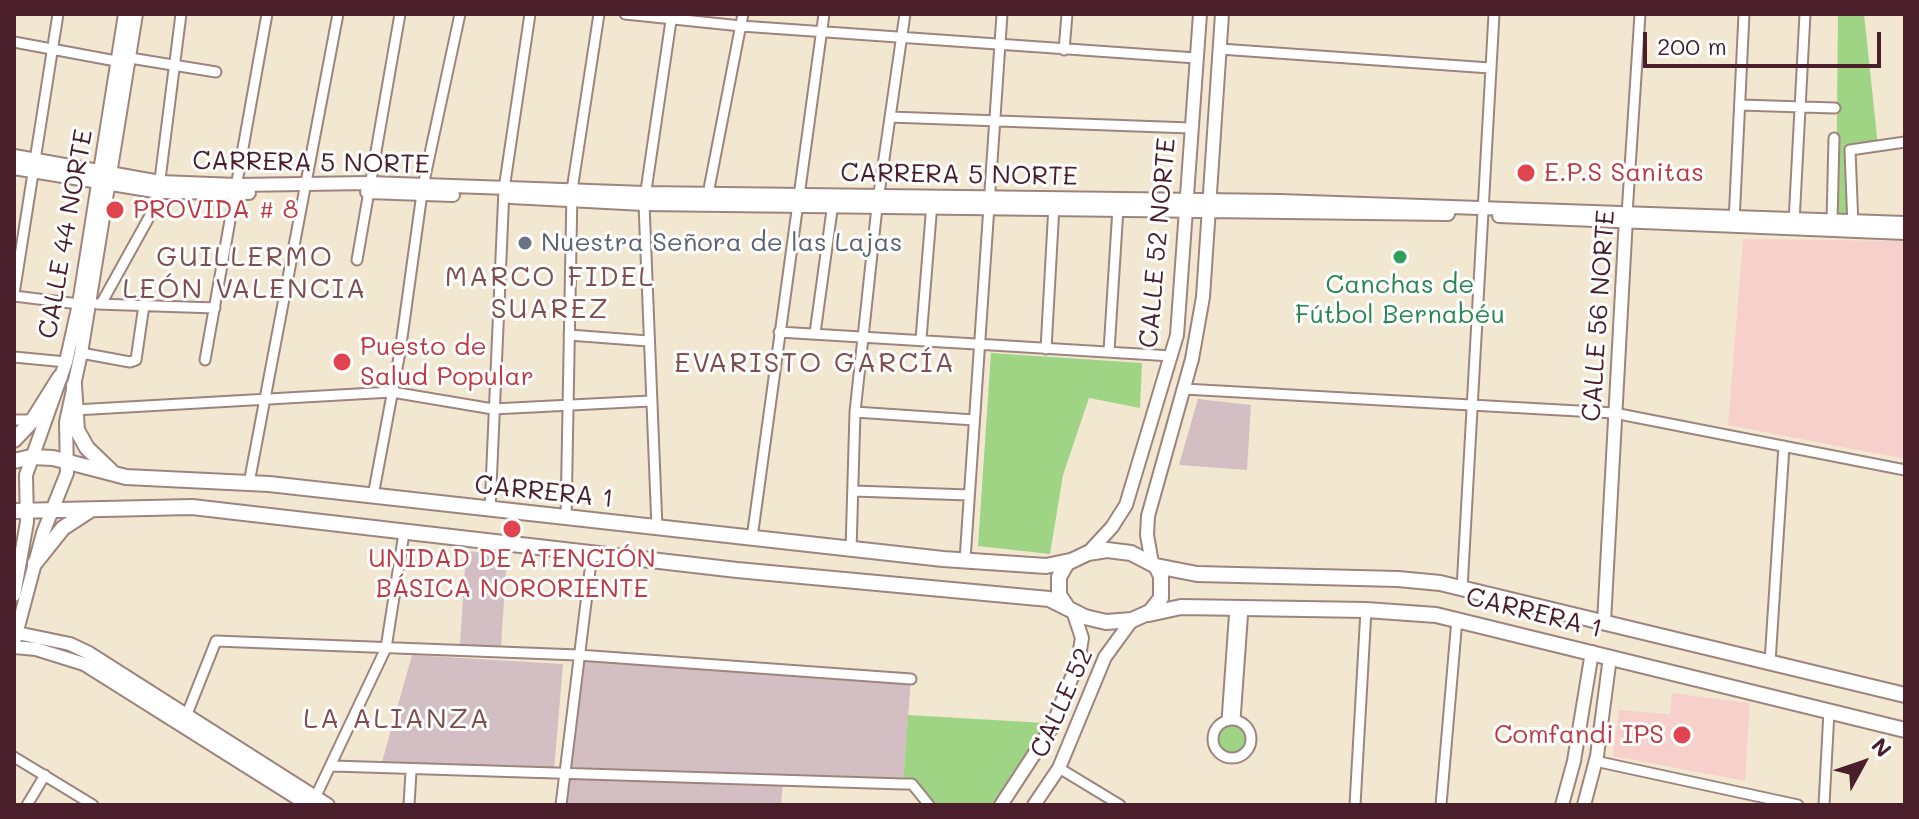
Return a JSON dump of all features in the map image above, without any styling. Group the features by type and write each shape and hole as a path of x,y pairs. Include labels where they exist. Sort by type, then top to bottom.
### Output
{"main road":[{"path":"14,440 33,420 60,377"},
{"path":"74,385 77,430 87,448 111,470 126,477"},
{"name":"CARRERA 1","path":"14,461 31,457 68,461 126,477 249,483 851,550 1046,566 1071,561"},
{"path":"20,510 192,507 592,554 1049,599 1070,609 1099,621 1139,618 1154,608 1162,593 1162,581 1154,565 1124,551 1088,553 1071,561 1058,581 1059,595 1070,609"},
{"path":"35,563 63,528 92,510"},
{"name":"CARRERA 1","path":"1154,565 1197,574 1422,580 1905,695"},
{"name":"CARRERA 1","path":"1139,618 1181,607 1239,607 1366,610 1457,619 1905,730"}],"street":[{"path":"58,14 14,295 90,303 215,308"},
{"name":"CALLE 44 NORTE","path":"15,641 35,563 59,498 68,461 66,422 90,303 116,61 125,14"},
{"name":"CALLE 44 NORTE","path":"105,179 136,14"},
{"path":"90,303 150,221 160,187 181,14"},
{"path":"205,360 267,14"},
{"path":"249,483 338,14"},
{"path":"357,260 400,14"},
{"path":"373,496 423,191 460,14"},
{"path":"490,510 504,193 530,14"},
{"path":"566,519 572,195 599,14"},
{"path":"625,14 672,16 741,26 1196,58"},
{"path":"707,199 743,14"},
{"path":"752,538 824,14"},
{"path":"851,550 855,412 877,202 905,14"},
{"path":"965,560 1002,14"},
{"path":"1064,50 1067,14"},
{"name":"CALLE 52 NORTE","path":"1154,565 1147,535 1148,516 1184,389 1203,297 1206,237 1190,176 1189,134 1200,14"},
{"name":"CALLE 52 NORTE","path":"1088,553 1112,527 1126,505 1172,356 1181,291 1212,142 1222,14"},
{"path":"1462,589 1494,14"},
{"name":"CALLE 56 NORTE","path":"1604,622 1640,14"},
{"path":"1734,222 1744,14"},
{"path":"1794,224 1805,14"},
{"path":"657,528 644,198 672,16"},
{"path":"14,42 116,61"},
{"path":"1220,49 1490,68"},
{"path":"130,58 216,72"},
{"path":"1740,105 1835,108"},
{"path":"890,117 995,120 1189,134 1192,150 1201,153 1212,142"},
{"path":"1832,221 1834,138"},
{"path":"1853,226 1850,150 1905,142"},
{"name":"CARRERA 5 NORTE","path":"14,156 34,165 160,187 369,188 644,198 1483,211 1853,226 1905,223"},
{"name":"CARRERA 5 NORTE","path":"14,168 34,165"},
{"path":"815,333 833,201"},
{"path":"921,339 932,202"},
{"path":"1046,349 1054,202"},
{"name":"CARRERA 5 NORTE","path":"1054,202 1118,208 1198,205"},
{"path":"1109,351 1118,208"},
{"name":"CARRERA 5 NORTE","path":"1794,224 1832,221 1905,233"},
{"path":"1181,291 1185,281 1195,278 1202,285 1203,297"},
{"name":"CALLE 44 NORTE","path":"14,595 20,510 31,457 90,303"},
{"path":"81,353 130,362 136,360 144,305"},
{"path":"779,332 1172,356"},
{"path":"569,335 648,341"},
{"path":"14,357 66,362"},
{"path":"1184,389 1614,413 1905,470"},
{"path":"75,410 392,392 493,409 566,408 650,401"},
{"path":"855,412 974,420"},
{"path":"14,420 33,420"},
{"path":"1770,662 1784,446"},
{"path":"854,491 969,495"},
{"path":"312,802 333,766 386,648 404,533"},
{"path":"561,805 592,554"},
{"path":"1231,720 1239,607"},
{"name":"CALLE 52","path":"1001,805 1052,727 1070,684 1082,648 1081,631 1070,609"},
{"path":"1355,805 1366,610"},
{"name":"CALLE 52","path":"1034,805 1059,768 1105,657 1139,618"},
{"path":"1441,805 1457,619"},
{"path":"15,641 68,650 101,674 185,720 312,802 328,805"},
{"path":"185,720 216,641 578,655 911,679"},
{"path":"1562,805 1587,690 1592,652"},
{"path":"1584,805 1595,761 1610,657"},
{"path":"1587,690 1597,686 1604,694"},
{"path":"1824,805 1829,711"},
{"path":"1231,720 1248,728 1252,743 1244,755 1235,759 1221,755 1213,743 1216,729 1231,720"},
{"path":"14,757 93,805"},
{"path":"1595,761 1798,805"},
{"path":"333,766 411,771 912,784 929,805"},
{"path":"1059,768 1120,805"},
{"path":"409,805 411,771"},
{"path":"27,805 45,775"},
{"path":"1094,805 1101,793"}],"shaded area":[{"path":"1743,239 1905,241 1905,459 1728,425"},
{"path":"1198,399 1251,405 1247,470 1179,465"},
{"path":"466,551 507,554 501,648 460,645"},
{"path":"412,655 563,664 554,770 382,762"},
{"path":"578,655 911,679 903,784 783,782 781,805 561,805"},
{"name":"Comfandi IPS","path":"1672,693 1750,703 1745,781 1613,756 1619,710 1670,714"}],"green space":[{"path":"1838,14 1864,14 1878,146 1850,150 1853,216 1836,216"},
{"path":"991,353 1142,363 1140,408 1089,398 1063,475 1050,554 978,546"},
{"path":"908,715 1045,723 1052,727 1001,805 929,805 912,785 903,784"},
{"path":"1232,720 1246,725 1251,739 1246,753 1232,758 1218,753 1213,739 1218,725"}],"place":[{"name":"E.P.S Sanitas","path":"1526,173"},
{"name":"PROVIDA # 8","path":"115,210"},
{"name":"Nuestra Señora de las Lajas","path":"525,243"},
{"name":"Canchas de Fútbol Bernabéu","path":"1400,257"},
{"name":"Puesto de Salud Popular","path":"342,362"},
{"name":"UNIDAD DE ATENCIÓN BÁSICA NORORIENTE","path":"512,529"},
{"name":"Comfandi IPS","path":"1682,735"}],"district":[{"name":"GUILLERMO LEÓN VALENCIA","path":"245,273"},
{"name":"MARCO FIDEL SUAREZ","path":"550,293"},
{"name":"EVARISTO GARCÍA","path":"815,363"},
{"name":"LA ALIANZA","path":"397,719"}]}
